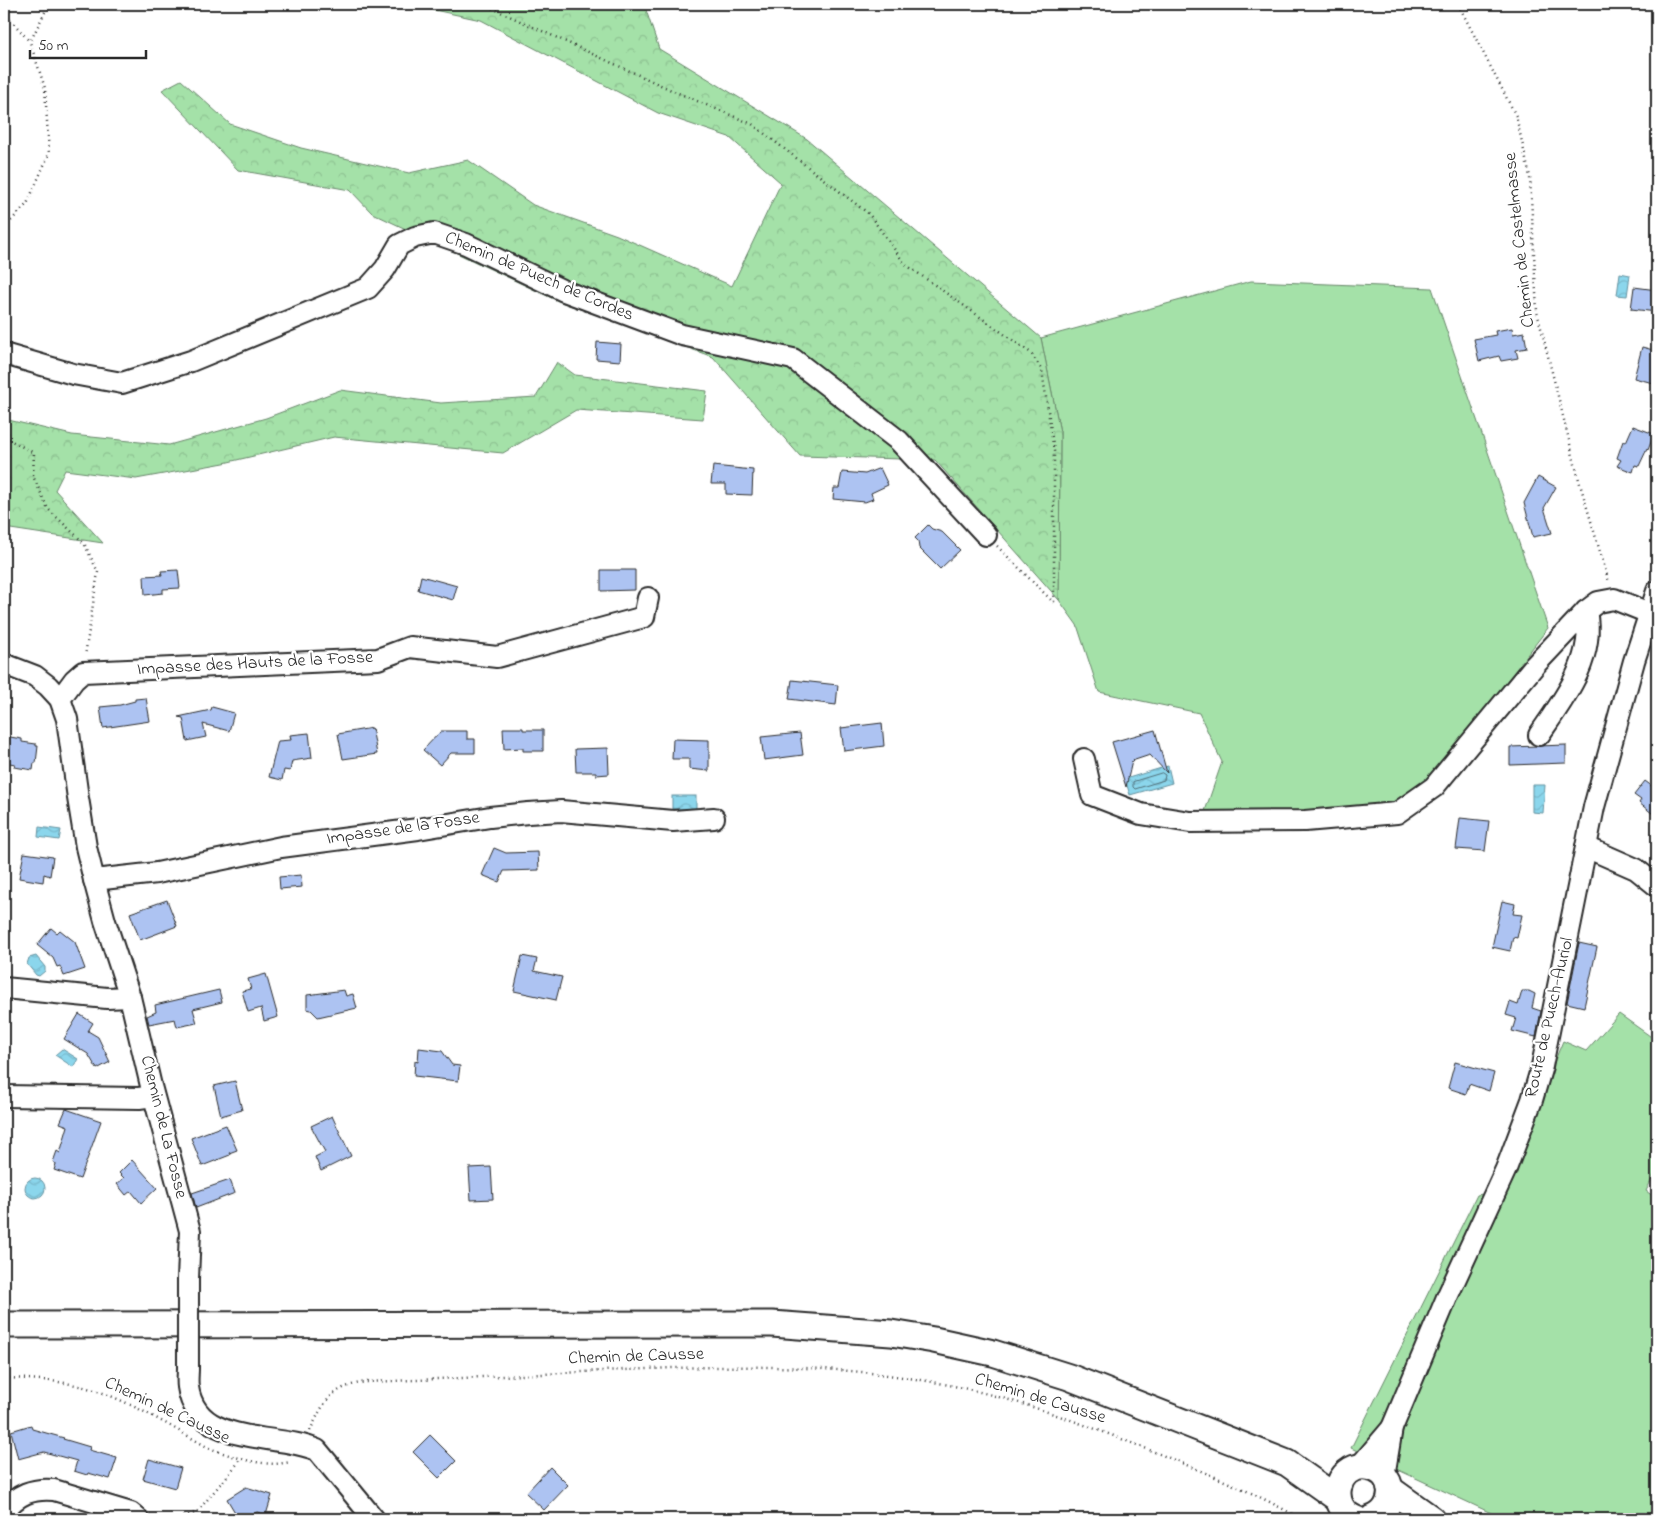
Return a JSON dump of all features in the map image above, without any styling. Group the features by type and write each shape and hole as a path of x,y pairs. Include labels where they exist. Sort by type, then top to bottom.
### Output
{"main road":[{"path":"4,1325 772,1324 891,1333 944,1342 1024,1362 1097,1388 1287,1462 1354,1469 1366,1467 1374,1469 1387,1483 1432,1519"},
{"path":"1287,1462 1354,1513 1410,1519"},
{"path":"1354,1469 1344,1476 1337,1491 1354,1513"},
{"path":"1354,1513 1389,1504 1387,1483"}],"street":[{"name":"Chemin de Puech de Cordes","path":"4,354 73,374 122,383 191,360 368,288 385,269 399,245 415,237 434,233 466,244 564,291 682,335 793,359 899,441 986,535"},
{"name":"Route de Puech-Auriol","path":"1392,1428 1448,1295 1506,1169 1532,1100 1542,1066 1594,807 1605,762 1634,661 1657,591"},
{"name":"Impasse des Hauts de la Fosse","path":"83,672 378,659 410,647 497,657 644,617 648,598"},
{"path":"1084,759 1092,795 1141,814 1200,822 1305,821 1397,813 1434,787 1534,665 1586,611 1598,602 1614,599 1649,613"},
{"path":"1539,736 1574,683 1587,644 1588,622 1586,611"},
{"name":"Chemin de La Fosse","path":"4,664 36,676 48,686 60,699 67,719 86,847 105,921 130,996 153,1096 190,1231 188,1388 194,1406 204,1418 218,1429 240,1435 304,1445 316,1450 374,1519"},
{"path":"60,699 74,680 83,672"},
{"name":"Impasse de la Fosse","path":"94,880 157,873 281,847 528,812 561,811 673,821 714,818"},
{"path":"1586,847 1636,869 1657,886"},
{"path":"4,988 108,998 130,996"},
{"path":"4,1096 139,1098 153,1096"},
{"path":"1354,1469 1392,1428"},
{"path":"1387,1483 1392,1428"},
{"path":"4,1511 20,1496 42,1489 54,1490 131,1513 138,1519"}],"path":[{"path":"30,42 49,4"},
{"path":"483,4 678,93 752,124 869,214 905,264 1030,353 1042,370 1054,451 1054,603 986,535"},
{"name":"Chemin de Castelmasse","path":"1458,4 1516,116 1530,177 1537,312 1580,484 1614,599"},
{"path":"4,12 30,42 45,88 49,154 27,204 4,228"},
{"path":"4,437 34,453 33,476 48,510 84,543 98,572 83,672"},
{"name":"Chemin de Causse","path":"4,1378 52,1381 103,1393 210,1448 240,1458 268,1463 287,1462 298,1458 326,1400 338,1390 355,1384 695,1366 765,1366 852,1370 923,1380 1012,1401 1064,1417 1172,1459 1258,1497 1301,1519"},
{"path":"179,1519 197,1512 240,1458"}],"green space":[{"path":"406,4 644,4 659,49 807,139 1041,338 1060,432 1059,600 935,460 800,456 713,357 558,301 372,213 350,190 238,170 162,90 181,80 230,124 301,148 409,173 468,160 533,205 617,235 732,286 781,183 729,137 658,113 481,20"},
{"path":"1251,281 1432,288 1548,628 1434,775 1392,807 1204,814 1222,762 1199,713 1099,692 1077,625 1059,600 1060,432 1041,338"},
{"path":"557,362 575,375 707,391 703,419 576,410 503,453 334,437 224,463 136,479 65,470 55,490 103,543 4,528 4,419 72,435 169,445 266,418 340,390 441,403 536,397"},
{"path":"1619,1014 1657,1041 1657,1169 1646,1191 1657,1199 1657,1519 1504,1519 1351,1448 1477,1195 1500,1191 1563,1041 1586,1051"}],"water":[{"path":"1620,273 1630,275 1627,296 1617,295"},
{"path":"1168,766 1172,783 1130,795 1125,779"},
{"path":"1532,785 1545,785 1543,813 1532,812"},
{"path":"672,796 696,796 696,809 672,809"},
{"path":"39,827 61,830 59,840 38,837"},
{"path":"36,956 45,967 45,971 39,976 27,964 29,958"},
{"path":"62,1049 78,1059 73,1067 55,1055"},
{"path":"35,1178 42,1181 45,1188 42,1195 35,1198 28,1195 25,1188 28,1181"}],"building":[{"path":"1634,287 1657,290 1657,312 1631,309"},
{"path":"1512,328 1513,334 1524,332 1527,348 1516,350 1518,358 1501,361 1499,356 1479,361 1474,339 1496,335 1495,331"},
{"path":"597,342 621,344 620,361 596,359"},
{"path":"1642,347 1657,351 1657,384 1634,378"},
{"path":"1633,426 1654,434 1648,450 1639,466 1635,465 1633,472 1617,466 1621,460 1617,458 1623,441 1626,442"},
{"path":"713,466 753,470 752,495 726,494 726,484 711,484"},
{"path":"880,468 888,485 871,493 873,499 865,502 833,499 834,488 839,488 842,472 865,474"},
{"path":"1538,477 1556,487 1544,508 1552,533 1533,537 1524,503"},
{"path":"928,525 932,529 942,532 960,550 940,569 919,548 918,541 915,538"},
{"path":"178,570 180,588 163,589 163,593 145,595 144,576 162,575 161,571"},
{"path":"601,570 635,570 635,590 601,591"},
{"path":"421,576 457,586 453,600 418,590"},
{"path":"792,680 838,685 836,705 789,699"},
{"path":"146,698 150,721 103,728 100,707 120,705 135,701 135,699"},
{"path":"212,707 234,713 229,731 203,724 206,737 187,741 183,718 178,717 211,710"},
{"path":"882,723 884,746 844,751 841,728"},
{"path":"372,728 377,754 343,759 338,734"},
{"path":"503,728 543,730 543,751 523,751 523,748 504,749"},
{"path":"1155,730 1167,773 1150,755 1132,761 1126,787 1112,742"},
{"path":"441,731 467,731 467,739 475,739 475,753 451,753 440,765 423,750"},
{"path":"309,733 312,758 292,761 290,771 284,770 282,780 269,777 278,741 291,740 290,735"},
{"path":"800,733 803,755 764,760 761,737"},
{"path":"4,736 22,739 22,742 38,746 36,763 34,763 33,770 14,767 15,764 4,762"},
{"path":"673,739 709,740 709,771 689,769 689,759 672,759"},
{"path":"1566,745 1566,763 1510,765 1510,747"},
{"path":"608,748 609,774 596,775 596,772 576,772 575,749"},
{"path":"1645,781 1657,790 1657,817 1639,803 1641,800 1634,795"},
{"path":"1460,818 1489,821 1485,851 1456,849"},
{"path":"494,848 506,853 538,852 539,870 504,871 499,882 482,875"},
{"path":"24,853 53,857 50,876 44,874 43,882 19,878"},
{"path":"301,875 302,887 280,889 279,877"},
{"path":"167,900 177,926 140,940 130,913"},
{"path":"1502,901 1515,904 1513,914 1522,915 1517,938 1513,937 1510,951 1492,947"},
{"path":"51,928 57,933 60,930 75,942 85,969 64,976 60,966 57,967 53,958 37,945"},
{"path":"1579,943 1597,947 1584,1007 1567,1003"},
{"path":"522,956 537,959 534,971 562,977 556,1000 514,991"},
{"path":"266,974 278,1017 264,1021 261,1008 248,1012 242,991 251,989 248,979"},
{"path":"219,990 222,1002 193,1009 197,1023 177,1027 175,1019 149,1024 147,1016 156,1012 155,1005"},
{"path":"344,990 346,996 353,994 357,1008 318,1017 311,1010 307,1009 307,995"},
{"path":"1522,991 1529,991 1535,994 1532,1008 1541,1011 1536,1037 1512,1031 1516,1018 1506,1015 1510,1002 1518,1005"},
{"path":"79,1014 93,1023 88,1031 98,1037 110,1062 97,1069 88,1054 64,1039"},
{"path":"419,1048 442,1051 452,1065 460,1066 458,1081 414,1076 415,1061 418,1062"},
{"path":"1455,1062 1494,1073 1489,1091 1469,1084 1466,1094 1448,1088"},
{"path":"235,1081 242,1110 221,1116 214,1086"},
{"path":"66,1109 101,1121 80,1179 54,1170 56,1164 53,1162 57,1151 60,1153 68,1126 60,1123"},
{"path":"332,1116 351,1156 321,1171 315,1157 325,1152 311,1126"},
{"path":"226,1125 237,1150 229,1153 230,1155 202,1166 191,1138"},
{"path":"132,1160 157,1188 141,1203 131,1191 126,1195 117,1184 124,1178 119,1173"},
{"path":"491,1167 493,1199 471,1200 469,1168"},
{"path":"230,1180 235,1193 196,1208 192,1193"},
{"path":"31,1425 32,1429 64,1438 90,1447 89,1450 117,1458 110,1479 74,1471 77,1461 44,1452 18,1459 11,1431"},
{"path":"430,1435 456,1461 439,1478 413,1452"},
{"path":"149,1459 181,1468 175,1488 143,1479"},
{"path":"550,1467 568,1485 544,1510 526,1493"},
{"path":"246,1487 272,1495 266,1515 257,1512 246,1519 239,1519 227,1499"}]}
